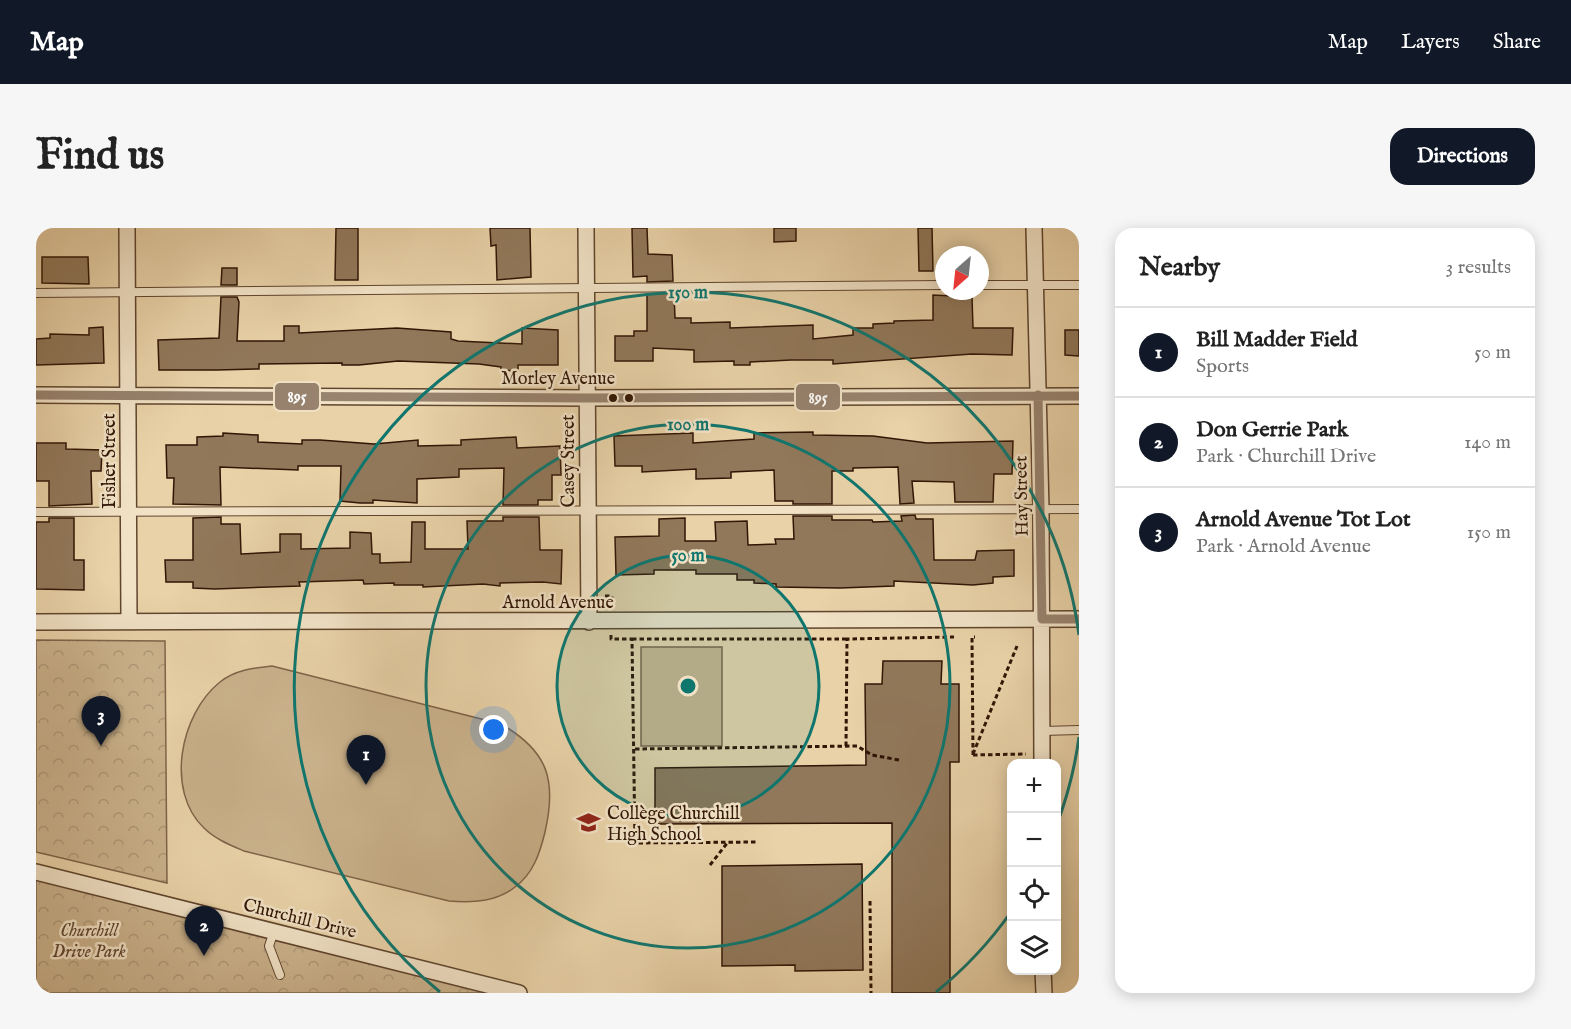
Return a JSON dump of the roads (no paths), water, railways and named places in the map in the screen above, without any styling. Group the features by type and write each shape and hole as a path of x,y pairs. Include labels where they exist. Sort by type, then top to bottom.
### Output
{"street":[{"name":"Fisher Street","path":"127,228 129,621"},
{"name":"Casey Street","path":"586,228 589,622"},
{"name":"Hay Street","path":"1034,228 1041,509 1042,759"},
{"name":"Morley Avenue","path":"36,395 587,398 1079,396"},
{"name":"Arnold Avenue","path":"36,622 1079,619"},
{"name":"Churchill Drive","path":"36,872 519,993"},
{"path":"1043,975 1044,993"}],"lane":[{"path":"36,293 935,285"},
{"path":"989,285 1079,285"},
{"path":"36,512 1079,509"},
{"path":"1042,731 1079,730"},
{"path":"274,931 269,946 280,975"}],"place":[{"name":"Arnold Avenue Tot Lot","path":"101,746"},
{"name":"Bill Madder Field","path":"366,785"},
{"name":"Collège Churchill High School","path":"589,823"},
{"name":"Don Gerrie Park","path":"204,956"}],"park label":[{"name":"Churchill Drive Park","path":"89,940"}]}
